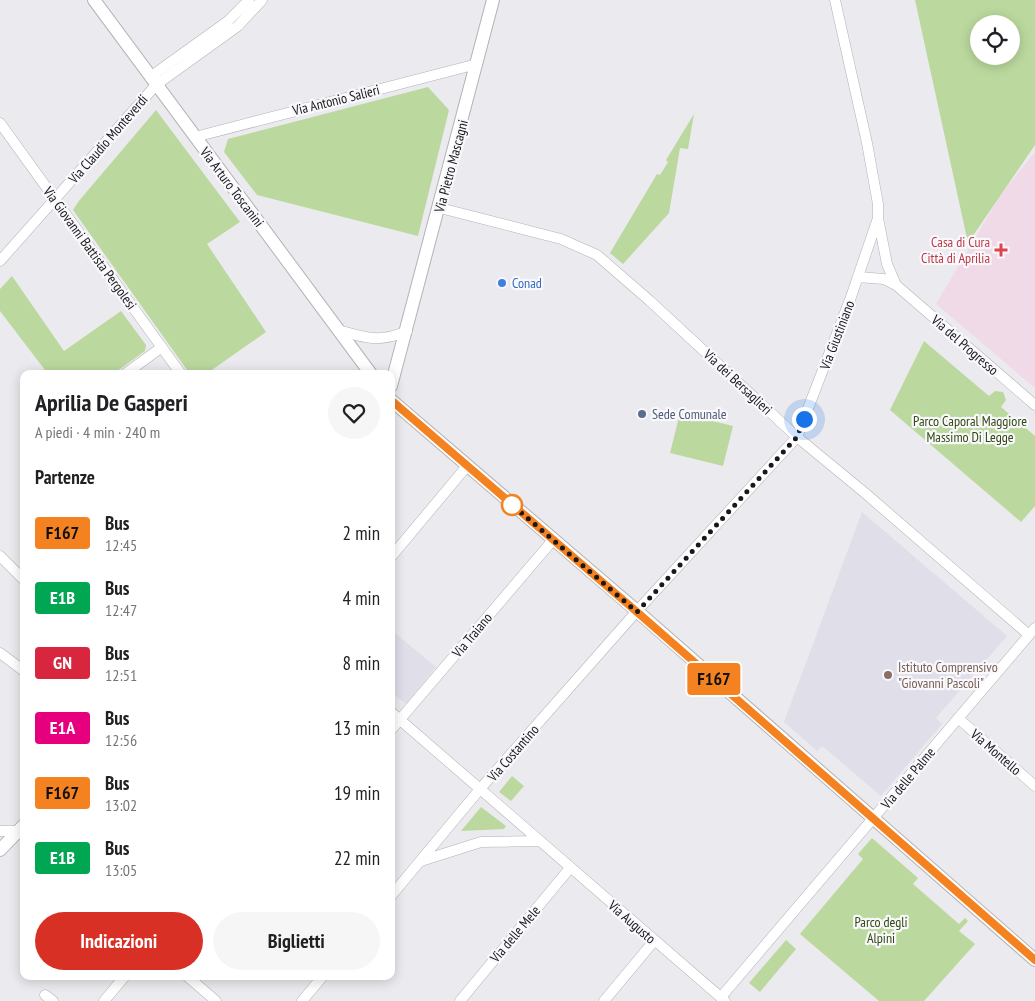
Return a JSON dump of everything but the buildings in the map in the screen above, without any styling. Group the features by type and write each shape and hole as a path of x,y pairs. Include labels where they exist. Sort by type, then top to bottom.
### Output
{"street":[{"name":"Via Arturo Toscanini","path":"94,0 368,370"},
{"path":"153,81 228,21 249,0"},
{"path":"153,81 238,26 262,0"},
{"name":"Via Pietro Mascagni","path":"395,373 408,331 493,0"},
{"name":"Via Giustiniano","path":"637,612 797,437 858,277 878,218 878,204 867,142 835,0"},
{"name":"Via Antonio Salieri","path":"194,137 477,64"},
{"name":"Via Claudio Monteverdi","path":"0,261 55,200 153,81"},
{"name":"Via Giovanni Battista Pergolesi","path":"0,123 178,370"},
{"name":"Via dei Bersaglieri","path":"440,208 568,241 597,255 650,300 797,437 1033,631"},
{"name":"Via del Progresso","path":"878,218 887,264 896,285"},
{"name":"Via del Progresso","path":"858,277 884,279 896,285 1035,406"},
{"path":"338,330 377,339 393,337 408,331"},
{"path":"131,370 162,348"},
{"path":"395,403 1035,960"},
{"path":"395,552 467,466"},
{"name":"Via Traiano","path":"395,726 554,540"},
{"path":"0,556 20,576"},
{"name":"Via Costantino","path":"395,891 480,789 637,612"},
{"name":"Via delle Palme","path":"723,999 1033,631"},
{"path":"0,652 20,668"},
{"name":"Via Augusto","path":"395,716 723,999"},
{"name":"Via Montello","path":"958,718 1035,786"},
{"path":"0,831 20,831"},
{"path":"0,850 20,833"},
{"path":"420,862 481,842 540,841"},
{"name":"Via delle Mele","path":"460,1001 570,868"},
{"path":"604,1001 654,941"},
{"path":"104,1001 122,980"},
{"path":"192,980 216,1001"},
{"path":"302,1001 320,980"}],"shaded area":[{"name":"Casa di Cura Città di Aprilia","path":"1034,153 1035,388 936,304 1000,196"},
{"name":"Istituto Comprensivo \"Giovanni Pascoli\"","path":"862,512 1007,636 936,718 942,724 881,796 822,746 817,751 784,722"},
{"path":"395,633 436,667 406,704 395,695"}],"green space":[{"path":"915,0 1035,0 1035,145 968,243"},
{"path":"428,87 449,110 418,236 257,195 224,152 228,139"},
{"path":"156,110 240,222 207,244 266,332 212,370 187,370 73,210"},
{"path":"694,114 688,149 680,148 669,213 623,264 610,253 657,174 660,175 668,162 666,160"},
{"path":"12,276 64,351 121,311 146,345 145,351 119,370 45,370 0,311 0,289"},
{"name":"Parco Caporal Maggiore Massimo Di Legge","path":"924,341 989,396 995,391 1003,392 1006,400 1001,407 1035,436 1035,506 1021,522 890,410"},
{"path":"680,413 733,426 723,466 670,453"},
{"path":"512,776 524,786 511,801 499,792"},
{"path":"481,807 506,826 504,829 461,831"},
{"name":"Parco degli Alpini","path":"872,838 918,878 913,884 959,924 965,918 968,921 959,931 975,944 924,1001 879,1001 800,934 863,859 858,854"},
{"path":"786,940 796,949 760,992 749,983"}],"bus line":[{"name":"F167","path":"395,404 1035,960"}],"place":[{"name":"Casa di Cura Città di Aprilia","path":"1001,250"},
{"name":"Conad","path":"502,283"},
{"name":"Sede Comunale","path":"642,414"},
{"name":"Istituto Comprensivo \"Giovanni Pascoli\"","path":"888,675"}],"route":[{"path":"512,505 510,503 637,612 797,437 804,419"}]}
